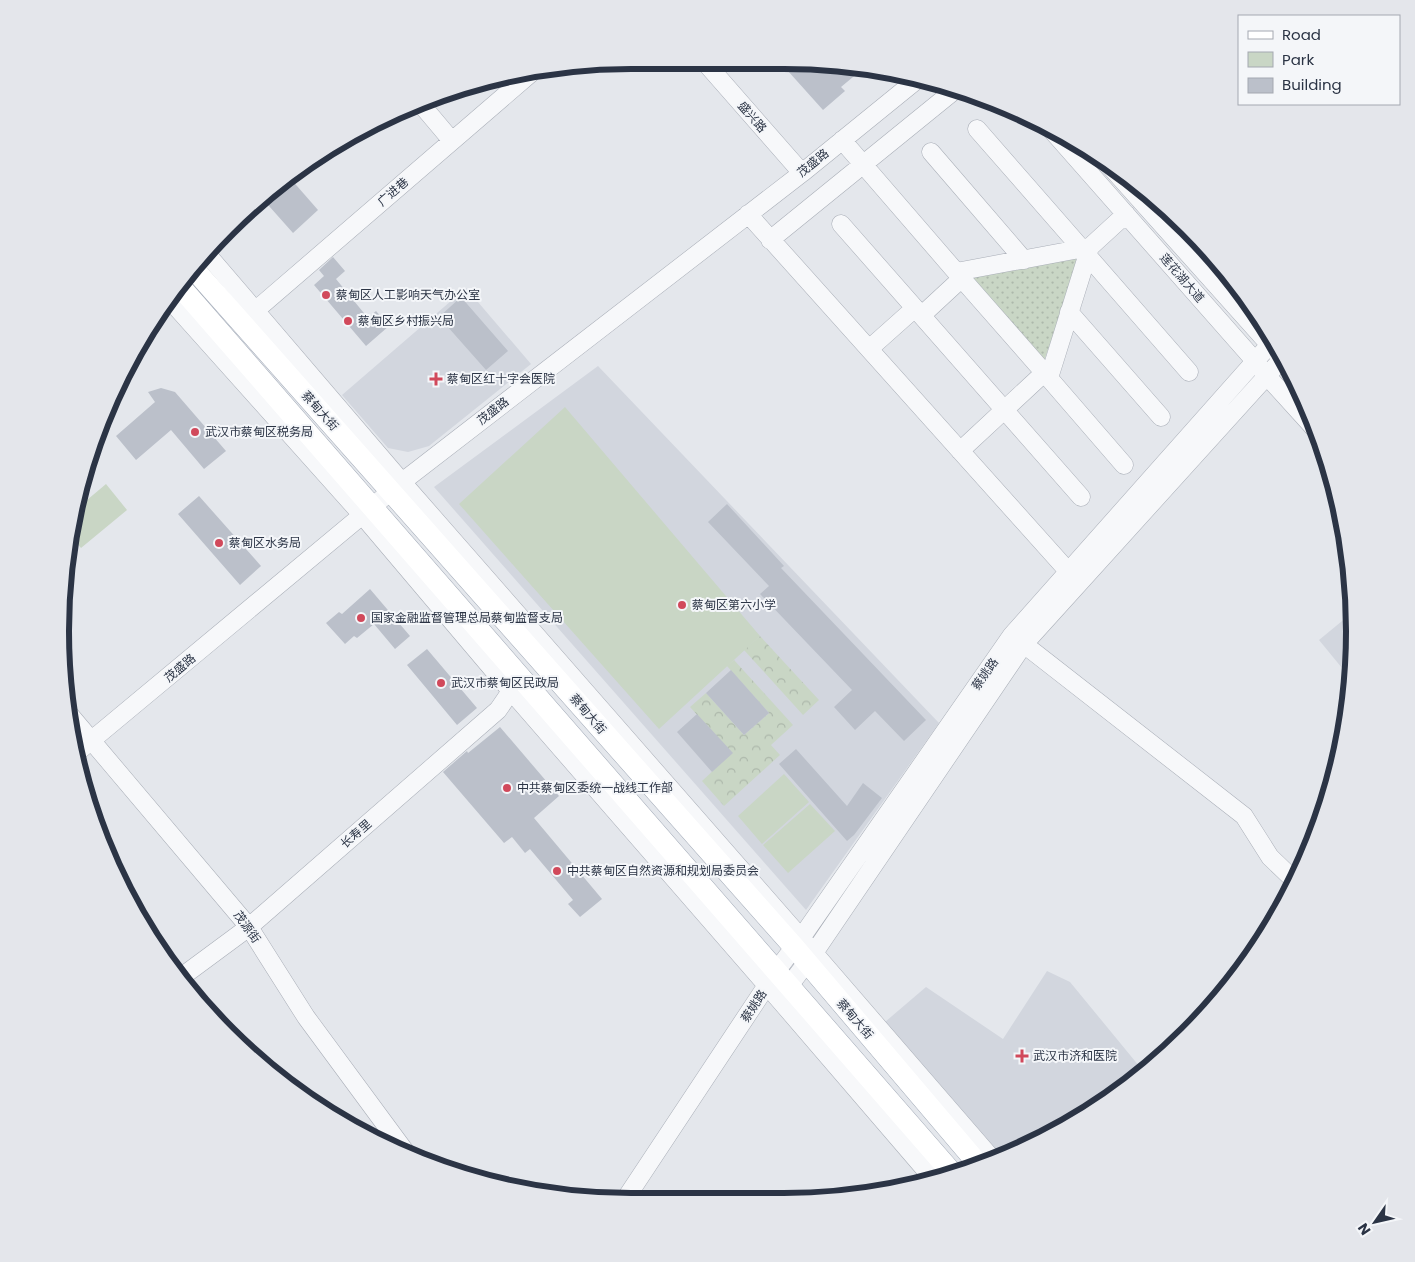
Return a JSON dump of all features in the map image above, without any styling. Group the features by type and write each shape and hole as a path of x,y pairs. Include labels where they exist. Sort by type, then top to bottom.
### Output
{"main road":[{"name":"蔡甸大街","path":"198,273 396,487 804,950 975,1159"},
{"name":"蔡甸大街","path":"184,291 367,512 517,686 777,984 948,1168"}],"street":[{"name":"盛兴路","path":"712,69 802,173"},
{"name":"广进巷","path":"256,310 523,80"},
{"name":"茂盛路","path":"82,749 396,487 802,173 912,84"},
{"path":"770,240 950,94"},
{"path":"425,109 452,141"},
{"path":"977,129 1086,250 1189,372"},
{"path":"842,140 1124,465"},
{"name":"莲花湖大道","path":"1063,143 1303,416"},
{"path":"930,152 1024,260"},
{"name":"莲花湖大道","path":"1130,188 1256,326"},
{"path":"748,214 1073,577"},
{"path":"960,451 1004,410 1046,376 1069,312 1086,250 1126,214"},
{"path":"842,224 1081,497"},
{"path":"869,349 918,312 959,275 1024,260 1086,250"},
{"path":"210,258 256,310 396,487"},
{"path":"174,305 367,512"},
{"path":"1069,312 1161,417"},
{"name":"蔡姚路","path":"629,1193 735,1035 804,950 1018,640 1268,346"},
{"name":"蔡姚路","path":"1073,577 1266,375 1279,365"},
{"path":"1018,640 1244,816 1270,857 1290,876"},
{"name":"长寿里","path":"186,974 249,927 498,710 517,686"},
{"name":"茂源街","path":"77,724 249,927 306,1017 398,1142"},
{"path":"804,950 988,1154"},
{"path":"777,984 930,1174"}],"shaded area":[{"name":"蔡甸区红十字会医院","path":"466,288 531,364 429,446 408,452 388,448 342,395"},
{"name":"蔡甸区第六小学","path":"598,366 939,723 806,910 434,487"},
{"path":"1346,618 1345,671 1319,640"},
{"name":"武汉市济和医院","path":"1047,971 1070,982 1139,1066 1065,1118 996,1151 885,1022 926,987 1003,1039"}],"green space":[{"path":"1082,254 1043,364 968,278"},
{"path":"565,407 760,636 659,729 459,504"},
{"path":"106,484 127,510 81,548 76,543 84,502"},
{"path":"760,636 819,700 803,715 744,650"},
{"path":"734,660 793,725 771,745 780,755 724,806 702,781 732,753 690,707 706,693 744,735 769,713 727,666"},
{"path":"784,774 809,802 762,844 738,816"},
{"path":"810,804 835,831 788,873 763,845"}],"building":[{"path":"786,69 857,74 841,87 845,91 823,110"},
{"path":"293,182 318,210 293,233 266,203"},
{"path":"333,257 345,271 336,279 368,318 376,311 389,326 366,346 314,285 324,276 319,270"},
{"path":"461,297 508,351 486,370 439,317"},
{"path":"161,388 175,392 226,451 204,469 171,430 136,460 116,436 155,402 148,392"},
{"path":"199,496 261,566 240,585 178,514"},
{"path":"727,504 784,566 781,568 926,720 904,741 875,711 855,730 834,707 852,690 760,594 769,586 708,522"},
{"path":"370,589 410,636 395,649 374,624 357,638 354,636 345,644 326,623 339,612 342,614"},
{"path":"427,649 477,708 457,725 407,665"},
{"path":"731,670 769,713 744,735 706,693"},
{"path":"697,714 733,753 712,772 677,732"},
{"path":"500,727 559,796 534,818 602,899 580,917 568,904 573,900 530,849 525,853 512,837 504,843 443,772 467,751 468,753"},
{"path":"796,749 847,806 863,783 882,798 854,835 847,841 779,764"}],"place":[{"name":"蔡甸区人工影响天气办公室","path":"326,295"},
{"name":"蔡甸区乡村振兴局","path":"348,321"},
{"name":"蔡甸区红十字会医院","path":"436,379"},
{"name":"武汉市蔡甸区税务局","path":"195,432"},
{"name":"蔡甸区水务局","path":"219,543"},
{"name":"蔡甸区第六小学","path":"682,605"},
{"name":"国家金融监督管理总局蔡甸监督支局","path":"361,618"},
{"name":"武汉市蔡甸区民政局","path":"441,683"},
{"name":"中共蔡甸区委统一战线工作部","path":"507,788"},
{"name":"中共蔡甸区自然资源和规划局委员会","path":"557,871"},
{"name":"武汉市济和医院","path":"1022,1056"}]}
